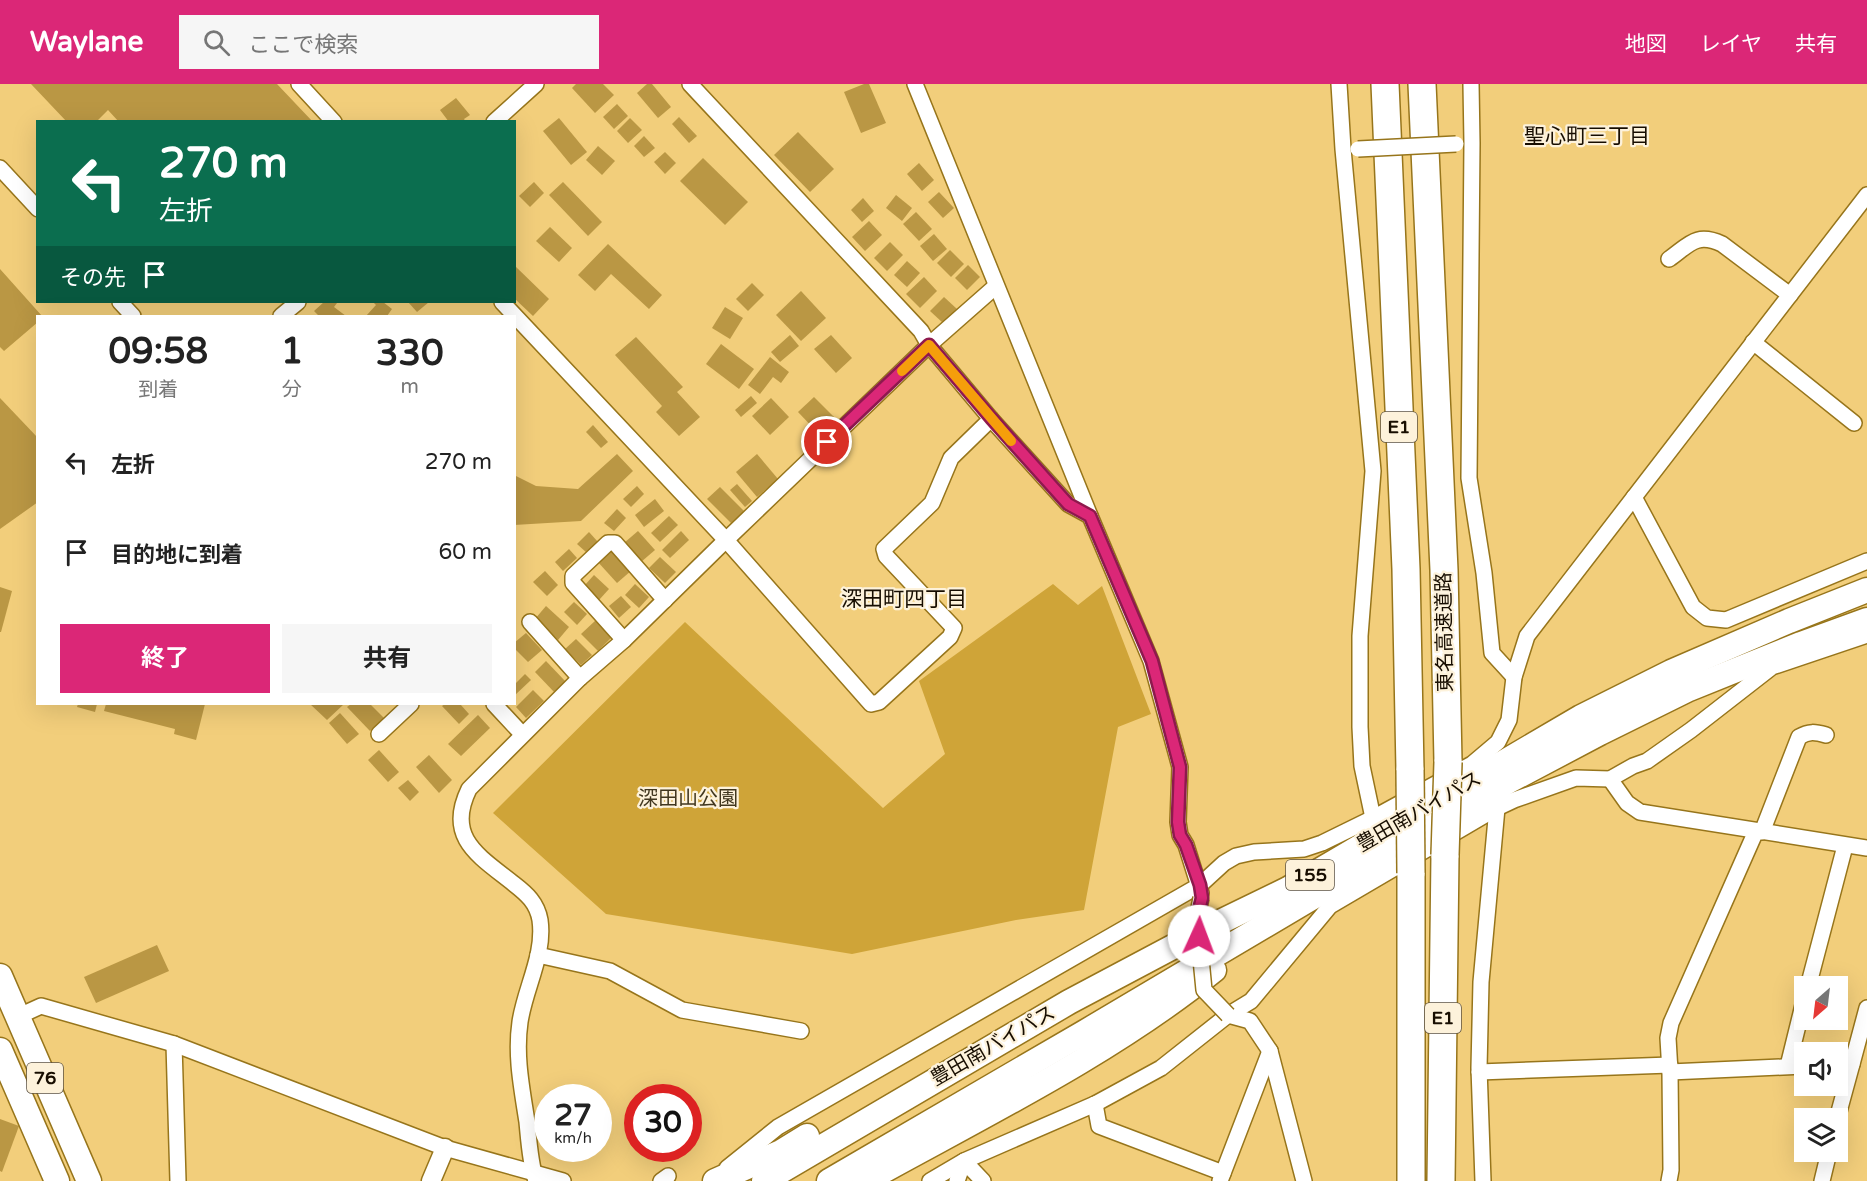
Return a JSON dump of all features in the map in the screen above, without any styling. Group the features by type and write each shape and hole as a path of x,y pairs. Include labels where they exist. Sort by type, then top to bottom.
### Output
{"highway":[{"name":"東名高速道路","path":"1384,84 1406,570 1411,873 1411,1181"},
{"name":"東名高速道路","path":"1422,84 1444,570 1448,762 1441,1181"}],"main road":[{"name":"豊田南バイパス","path":"764,1181 1069,1002 1288,889 1581,717 1671,672 1867,590"},
{"name":"豊田南バイパス","path":"829,1181 1509,781 1689,689 1867,620"},
{"name":"155","path":"865,1181 1067,1070 1181,996 1271,921"},
{"name":"155","path":"713,1181 781,1152 977,1038 1147,952 1210,928"},
{"name":"76","path":"0,976 90,1181"},
{"name":"76","path":"0,1050 57,1181"}],"street":[{"path":"299,84 332,120"},
{"path":"496,120 536,84"},
{"path":"690,84 921,331 929,345 991,418 1068,504 1090,516"},
{"path":"915,84 1090,516 1152,661 1180,767 1178,822 1180,835 1186,845 1201,892 1197,918 1204,990 1228,1015 1250,1021 1270,1051 1304,1181"},
{"path":"1339,84 1351,149 1373,471 1360,636 1359,727 1362,766 1373,818"},
{"path":"1471,84 1469,478 1484,573 1492,653 1514,677"},
{"path":"1351,149 1472,143"},
{"path":"0,168 36,207"},
{"path":"713,1181 778,1127 1201,892 1224,863 1236,856 1254,852 1304,849 1322,843 1472,764 1498,742 1509,720 1514,677 1527,636 1867,195"},
{"path":"1669,260 1699,239 1711,239 1722,244 1790,295"},
{"path":"535,1177 517,1048 520,1020 541,935 540,920 536,905 473,849 463,834 460,818 461,806 469,789 580,678 624,640 929,345 996,286"},
{"path":"121,303 132,315"},
{"path":"282,315 297,303"},
{"path":"503,303 514,315"},
{"path":"516,317 726,540 871,704 879,702 950,637 954,628 886,556 884,549 932,502 951,458 991,418"},
{"path":"1753,342 1854,423"},
{"path":"1634,497 1693,607 1707,618 1726,621 1867,561"},
{"path":"624,640 573,583 573,576 608,543 615,543 665,600"},
{"path":"530,622 580,678"},
{"path":"930,1181 964,1161 1095,1104 1161,1068 1228,1015 1251,1001 1330,906 1497,808 1576,778 1610,778 1647,761 1772,667 1867,635"},
{"path":"379,734 410,705"},
{"path":"495,705 522,734"},
{"path":"1669,1181 1671,1170 1668,1038 1671,1023 1759,831 1799,737 1806,732 1826,735"},
{"path":"1610,778 1627,803 1640,812 1867,848"},
{"path":"1483,1181 1479,1072 1481,982 1497,808"},
{"path":"1811,976 1845,846"},
{"path":"537,955 610,971 682,1010 801,1031"},
{"path":"19,1016 41,1006 174,1044 445,1148 535,1177 563,1181"},
{"path":"1848,1057 1867,1008"},
{"path":"1788,1066 1797,1030"},
{"path":"174,1044 178,1181"},
{"path":"1095,1104 1099,1126 1221,1177 1270,1051"},
{"path":"1479,1072 1794,1066"},
{"path":"431,1181 445,1148"},
{"path":"957,1181 964,1161"},
{"path":"964,1161 983,1181"},
{"path":"1822,1181 1827,1162"}],"green space":[{"name":"深田山公園","path":"1053,584 1078,605 1102,586 1151,714 1118,727 1084,910 1016,920 852,954 606,914 493,813 685,622 883,808 945,754 919,681"}],"building":[{"path":"31,84 277,84 311,120 117,120 108,110 98,120 65,120"},
{"path":"576,84 603,84 614,95 595,113 572,88"},
{"path":"647,84 652,84 671,107 658,118 637,93"},
{"path":"869,84 886,123 861,133 844,92"},
{"path":"456,98 470,115 465,120 448,120 440,110"},
{"path":"617,104 628,116 614,129 603,117"},
{"path":"679,117 697,136 689,143 672,124"},
{"path":"559,118 587,152 571,165 543,131"},
{"path":"630,118 642,130 628,143 617,131"},
{"path":"798,132 834,169 810,192 774,155"},
{"path":"644,136 655,148 644,157 634,146"},
{"path":"598,146 615,161 602,175 586,160"},
{"path":"665,152 676,163 665,174 654,162"},
{"path":"703,158 748,202 725,225 680,181"},
{"path":"919,163 934,180 922,191 907,174"},
{"path":"534,182 544,193 530,207 519,196"},
{"path":"563,182 602,222 588,236 549,195"},
{"path":"939,192 954,208 943,218 928,202"},
{"path":"896,195 912,208 902,221 886,208"},
{"path":"863,198 874,211 862,222 851,210"},
{"path":"916,212 932,229 919,241 903,224"},
{"path":"869,221 882,235 865,251 852,237"},
{"path":"550,227 572,248 559,262 536,241"},
{"path":"934,234 947,249 933,261 920,246"},
{"path":"890,242 903,255 887,271 874,258"},
{"path":"608,244 662,295 649,309 611,274 595,291 578,275"},
{"path":"950,250 964,264 951,277 937,263"},
{"path":"907,261 920,273 907,287 894,275"},
{"path":"968,265 980,277 967,290 955,278"},
{"path":"516,267 549,299 533,316 516,300"},
{"path":"0,269 41,315 36,315 36,324 4,351 0,347"},
{"path":"924,277 937,291 920,308 906,294"},
{"path":"752,283 764,295 748,311 736,299"},
{"path":"801,291 826,318 801,341 776,315"},
{"path":"944,297 957,309 943,323 930,311"},
{"path":"323,303 337,303 334,307 345,315 318,315 314,311"},
{"path":"374,303 384,303 392,309 388,315 367,315 376,305"},
{"path":"409,303 428,303 417,312"},
{"path":"725,307 743,318 730,339 712,328"},
{"path":"790,335 799,346 780,362 771,352"},
{"path":"831,335 852,358 836,373 814,349"},
{"path":"636,337 683,387 677,392 700,417 679,436 656,412 662,406 615,355"},
{"path":"721,344 754,369 739,389 706,364"},
{"path":"770,357 789,372 781,383 773,377 760,394 748,385"},
{"path":"751,396 757,403 741,417 735,410"},
{"path":"814,397 834,417 818,433 798,412"},
{"path":"0,398 36,436 36,503 0,529"},
{"path":"771,398 789,417 770,435 752,416"},
{"path":"593,425 608,442 601,448 586,432"},
{"path":"617,454 633,471 581,521 516,525 516,476 536,486 578,489"},
{"path":"757,454 778,479 757,497 736,472"},
{"path":"737,484 752,501 745,507 730,490"},
{"path":"637,486 644,494 631,507 623,499"},
{"path":"720,487 744,511 731,523 707,499"},
{"path":"655,499 664,511 644,527 635,515"},
{"path":"617,509 626,518 614,531 604,523"},
{"path":"669,516 678,525 660,542 651,533"},
{"path":"638,531 655,550 641,562 624,543"},
{"path":"681,531 689,540 670,558 662,550"},
{"path":"589,532 598,542 587,553 577,544"},
{"path":"611,548 632,570 617,583 597,561"},
{"path":"569,549 577,558 563,571 555,562"},
{"path":"660,557 676,572 665,583 649,568"},
{"path":"545,571 558,585 547,596 533,582"},
{"path":"594,575 609,589 599,600 584,586"},
{"path":"635,584 649,597 639,608 625,595"},
{"path":"0,587 12,591 1,632 0,632"},
{"path":"621,596 631,607 619,618 609,606"},
{"path":"574,602 587,614 577,625 564,612"},
{"path":"546,606 569,627 558,640 535,619"},
{"path":"596,620 612,637 598,651 581,634"},
{"path":"526,633 542,650 528,662 516,650 516,641"},
{"path":"576,639 592,655 581,665 565,649"},
{"path":"546,661 566,682 555,693 535,672"},
{"path":"525,674 531,680 516,694 516,683"},
{"path":"533,690 544,701 526,718 516,707"},
{"path":"78,705 97,705 95,712 77,707"},
{"path":"106,705 205,705 196,740 174,734 175,729 104,711"},
{"path":"311,705 343,705 327,720"},
{"path":"371,705 384,718 370,731 347,707"},
{"path":"461,705 469,714 459,724 442,706"},
{"path":"340,713 359,734 347,744 329,723"},
{"path":"478,715 490,728 461,756 448,744"},
{"path":"379,750 399,772 388,782 368,760"},
{"path":"429,755 452,780 439,793 416,767"},
{"path":"408,780 419,792 410,801 398,788"},
{"path":"157,945 169,971 96,1003 84,977"},
{"path":"0,1119 19,1126 2,1172 0,1171"}],"slow traffic":[{"path":"902,371 929,345 1011,441"}],"district":[{"name":"聖心町三丁目","path":"1587,136"},
{"name":"深田町四丁目","path":"904,599"}],"route":[{"path":"827,442 929,345 1068,504 1090,516 1152,661 1180,767 1178,822 1180,835 1186,845 1200,885 1202,898 1197,918 1199,936"}]}
